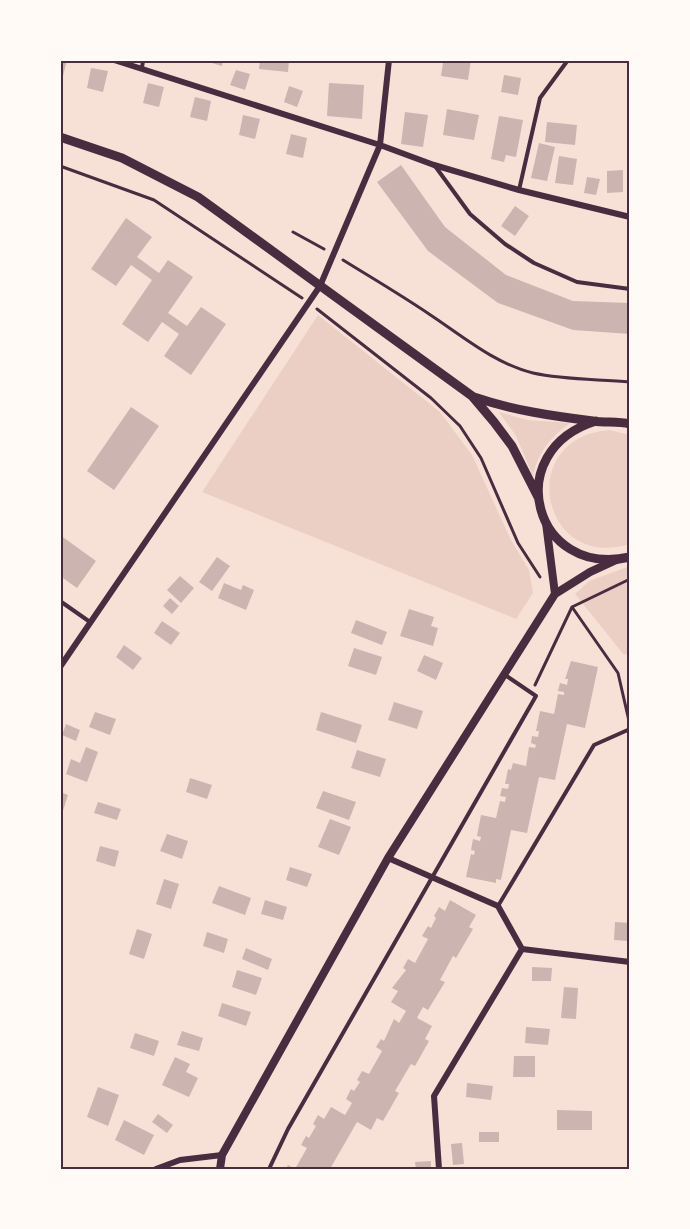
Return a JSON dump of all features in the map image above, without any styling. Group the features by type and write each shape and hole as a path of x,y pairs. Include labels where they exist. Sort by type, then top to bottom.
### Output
{"main road":[{"path":"60,136 122,158 187,190 472,396 512,446 538,497 546,522 555,536 567,548 582,556 599,560 616,560 630,556"},
{"path":"472,396 502,407 596,422"},
{"path":"538,497 539,480 544,463 553,448 565,435 580,426 596,422 615,421 630,424"}],"street":[{"path":"114,60 380,145 434,165 519,190 630,217"},
{"path":"60,667 320,286 380,145 389,60"},
{"path":"546,522 555,594"},
{"path":"220,1169 222,1155 388,858 555,594 590,572 616,560"},
{"path":"388,858 498,906 522,949"},
{"path":"522,949 630,962"},
{"path":"439,1169 434,1096 522,949"},
{"path":"156,1169 180,1160 222,1155"}],"lane":[{"path":"142,68 143,60"},
{"path":"519,190 540,98 568,60"},
{"path":"434,165 470,214 505,244 534,263 577,282 630,289"},
{"path":"60,601 90,622"},
{"path":"269,1169 288,1129 536,696 505,675"},
{"path":"498,906 594,745 630,727"}],"path":[{"path":"60,166 154,200 309,302 431,398 460,426 482,458 519,543 545,583"},
{"path":"293,232 334,254 469,342 510,364 531,373 564,378 630,382"},
{"path":"532,693 572,606 630,579"},
{"path":"572,606 618,673 630,727"}],"shaded area":[{"path":"318,315 440,412 472,455 511,540 529,570 533,593 516,619 202,492"},
{"path":"499,412 527,420 570,423 546,446 533,476 516,436"},
{"path":"609,430 630,435 630,544 600,547 576,539 559,522 550,500 550,477 560,455 579,438"},
{"path":"630,566 630,653 624,655 575,594 589,581"}],"building":[{"path":"60,60 67,60 63,76 60,76"},
{"path":"202,60 223,60 222,66"},
{"path":"260,60 289,60 288,72 259,69"},
{"path":"436,60 471,60 468,80 441,76 443,63 435,62"},
{"path":"91,68 108,71 103,92 87,88"},
{"path":"236,70 250,74 245,90 230,85"},
{"path":"504,75 521,78 518,95 501,92"},
{"path":"148,83 164,87 159,107 143,103"},
{"path":"329,83 364,85 362,119 327,116"},
{"path":"289,86 303,91 297,107 284,102"},
{"path":"195,97 211,101 207,121 190,117"},
{"path":"447,109 479,115 474,140 443,135"},
{"path":"405,112 428,115 423,147 401,144"},
{"path":"243,115 260,119 255,139 239,135"},
{"path":"499,116 523,120 516,157 506,155 504,162 491,159"},
{"path":"547,122 577,125 575,145 545,142"},
{"path":"291,134 307,138 303,158 286,154"},
{"path":"539,143 555,147 547,181 531,178"},
{"path":"559,156 577,159 573,185 555,183"},
{"path":"401,165 445,227 506,275 573,301 630,303 630,334 573,330 498,303 428,251 377,182"},
{"path":"623,170 623,192 607,193 607,171"},
{"path":"587,177 600,179 596,195 584,193"},
{"path":"515,206 529,216 515,236 501,226"},
{"path":"126,218 152,237 137,257 159,273 168,260 193,277 168,313 187,326 201,307 226,324 191,375 164,356 179,334 162,322 148,342 122,324 152,280 131,265 116,286 91,269"},
{"path":"131,407 159,426 114,490 87,471"},
{"path":"60,535 96,561 77,588 60,576"},
{"path":"217,557 230,566 212,591 199,582"},
{"path":"180,576 194,588 181,603 167,590"},
{"path":"224,583 241,590 243,585 254,590 246,610 218,598"},
{"path":"170,598 179,606 172,614 163,606"},
{"path":"409,609 434,617 431,626 438,628 433,646 400,636"},
{"path":"356,620 387,632 382,645 351,633"},
{"path":"162,621 180,633 171,645 154,633"},
{"path":"124,645 142,658 133,670 116,657"},
{"path":"354,648 382,657 376,675 348,666"},
{"path":"424,655 443,663 436,680 417,671"},
{"path":"571,661 598,667 585,728 567,724 555,780 539,777 527,833 511,830 501,880 496,879 496,883 466,877 471,854 474,855 475,851 471,850 473,839 480,841 481,837 477,836 481,815 496,818 500,801 505,802 506,797 500,796 502,788 508,789 509,784 505,784 508,769 511,770 513,763 526,766 529,747 535,748 536,745 531,743 532,736 538,737 539,731 536,731 540,711 554,714 558,694 564,695 564,692 558,691 560,683 567,685 568,679 565,679"},
{"path":"394,702 423,711 417,729 388,720"},
{"path":"95,712 116,719 110,735 89,727"},
{"path":"321,712 362,725 356,743 316,730"},
{"path":"66,724 80,730 76,741 62,735"},
{"path":"86,747 98,752 87,782 66,774 71,759 80,763"},
{"path":"357,750 386,759 380,777 351,768"},
{"path":"190,778 212,785 207,799 186,792"},
{"path":"323,791 356,802 349,820 316,808"},
{"path":"60,792 68,795 61,817 60,817"},
{"path":"98,802 121,809 117,820 94,813"},
{"path":"330,819 351,827 339,855 318,847"},
{"path":"167,834 188,841 182,859 160,851"},
{"path":"100,846 119,851 115,867 96,861"},
{"path":"290,867 312,874 307,887 286,880"},
{"path":"164,879 179,884 171,909 156,904"},
{"path":"219,886 251,898 245,915 212,903"},
{"path":"265,900 287,907 283,920 261,914"},
{"path":"450,900 476,915 469,927 473,929 456,958 453,956 440,980 445,982 428,1010 423,1007 417,1018 432,1026 425,1039 429,1041 415,1066 411,1064 395,1091 399,1093 383,1121 377,1118 371,1130 357,1122 330,1169 295,1169 307,1148 301,1145 306,1136 309,1138 316,1126 313,1124 318,1115 324,1119 331,1107 345,1115 352,1103 346,1099 351,1089 354,1091 360,1082 357,1080 362,1071 369,1074 382,1051 376,1047 381,1039 384,1041 394,1019 399,1023 406,1011 391,1002 398,991 392,988 406,970 403,968 408,959 415,963 428,939 422,936 428,926 431,928 439,907 445,911"},
{"path":"615,922 630,923 628,941 614,940"},
{"path":"137,929 152,934 144,959 129,954"},
{"path":"207,932 228,939 224,953 203,946"},
{"path":"246,948 272,959 268,970 242,959"},
{"path":"532,967 552,968 551,981 532,981"},
{"path":"237,970 262,978 256,995 232,987"},
{"path":"564,987 578,988 576,1019 561,1018"},
{"path":"222,1003 251,1012 246,1026 218,1016"},
{"path":"526,1027 550,1029 548,1045 525,1043"},
{"path":"182,1031 203,1038 199,1051 177,1045"},
{"path":"135,1033 159,1041 154,1056 130,1048"},
{"path":"514,1056 535,1056 535,1077 513,1077"},
{"path":"175,1057 190,1064 186,1072 198,1078 189,1097 162,1085"},
{"path":"467,1083 493,1086 491,1100 466,1097"},
{"path":"98,1087 119,1095 108,1126 87,1117"},
{"path":"557,1110 592,1111 592,1130 557,1130"},
{"path":"158,1114 173,1125 167,1133 152,1122"},
{"path":"124,1120 154,1135 144,1155 115,1140"},
{"path":"479,1132 499,1132 499,1142 479,1142"},
{"path":"462,1143 464,1164 453,1165 451,1144"},
{"path":"431,1161 431,1169 416,1169 415,1162"}]}
